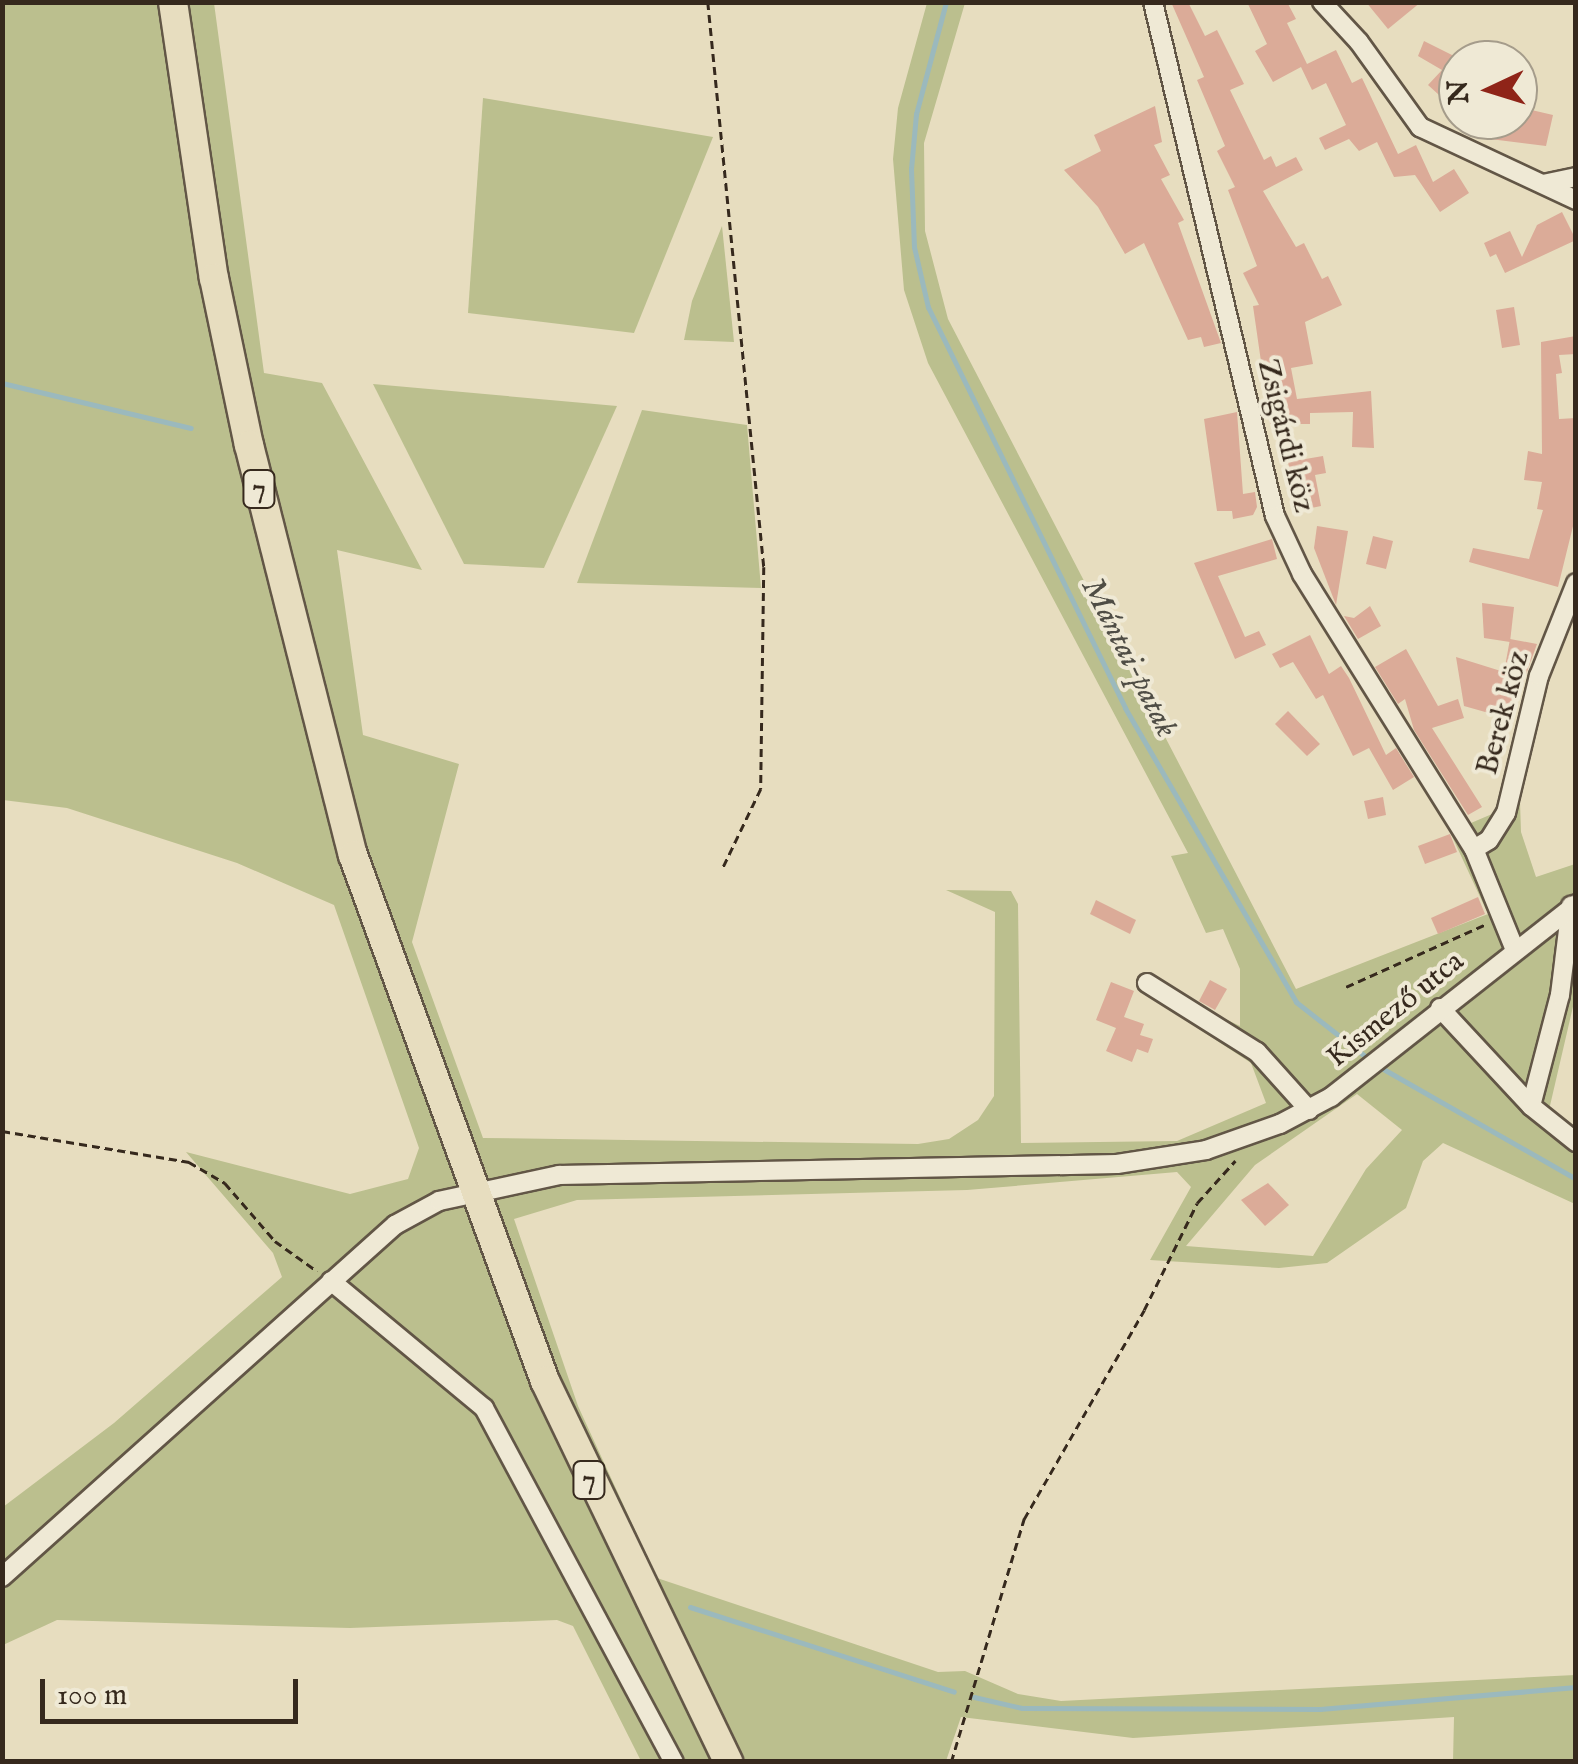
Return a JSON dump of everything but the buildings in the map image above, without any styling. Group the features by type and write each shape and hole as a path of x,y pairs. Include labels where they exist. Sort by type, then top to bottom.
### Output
{"main road":[{"name":"7","path":"173,2 214,278 273,554 353,855 471,1190 587,1476 728,1762"}],"street":[{"name":"Zsigárdi köz","path":"1152,2 1275,516 1302,574 1474,849 1515,950"},
{"path":"1322,2 1360,42 1420,127 1576,200"},
{"path":"1538,184 1576,177"},
{"name":"Berek köz","path":"1474,849 1489,840 1506,813 1539,676 1576,583"},
{"name":"Kismező utca","path":"2,1577 331,1281 410,1215 471,1190 598,1173 1150,1161 1253,1135 1309,1110 1364,1072 1573,905"},
{"path":"1530,1106 1560,996 1573,905"},
{"path":"1147,983 1258,1052 1309,1110"},
{"path":"1440,1008 1530,1106 1576,1142"},
{"path":"331,1281 484,1408 674,1762"}],"path":[{"path":"708,2 764,567 761,788 723,868"},
{"path":"1346,987 1481,928 1500,912"},
{"path":"2,1131 188,1162 226,1183 275,1241 331,1281"},
{"path":"951,1762 1024,1519 1144,1310 1197,1203 1253,1135"}],"green space":[{"path":"3,3 214,3 264,373 322,383 422,570 337,550 363,735 459,764 412,942 483,1138 918,1144 949,1139 978,1120 994,1096 995,912 946,890 1011,891 1018,904 1021,1143 1177,1141 1266,1103 1251,1063 1190,1023 1196,1005 1240,1026 1240,969 1223,929 1206,933 1171,856 1188,853 928,363 904,290 893,159 898,108 927,3 965,3 924,143 925,231 948,319 1296,989 1488,914 1450,832 1520,802 1521,832 1536,877 1575,864 1575,998 1549,1110 1575,1126 1575,1204 1443,1143 1423,1161 1406,1208 1327,1263 1279,1268 1150,1260 1191,1187 1177,1172 967,1190 577,1200 514,1219 578,1406 657,1578 938,1672 965,1671 1018,1694 1061,1701 1575,1675 1575,1761 1453,1761 1454,1717 1133,1738 961,1717 946,1761 641,1761 573,1626 557,1620 350,1628 57,1620 3,1645 3,1507 114,1423 282,1277 273,1253 186,1152 350,1194 408,1179 419,1148 334,905 237,863 67,808 3,800","holes":["1357,1094 1402,1130 1366,1169 1313,1256 1186,1246 1255,1165"]},
{"path":"483,98 713,137 634,333 468,313"},
{"path":"722,226 734,342 684,340 692,301"},
{"path":"373,384 617,406 544,568 464,564"},
{"path":"642,410 747,425 761,588 577,583"}],"waterway":[{"name":"Mántai-patak","path":"946,2 916,114 911,169 914,247 928,307 1125,708 1296,1002 1370,1060"},
{"path":"2,383 191,428"},
{"name":"Mántai-patak","path":"1378,1066 1576,1179"},
{"path":"690,1607 954,1692"},
{"path":"974,1697 1022,1708 1320,1709 1576,1687"}]}
